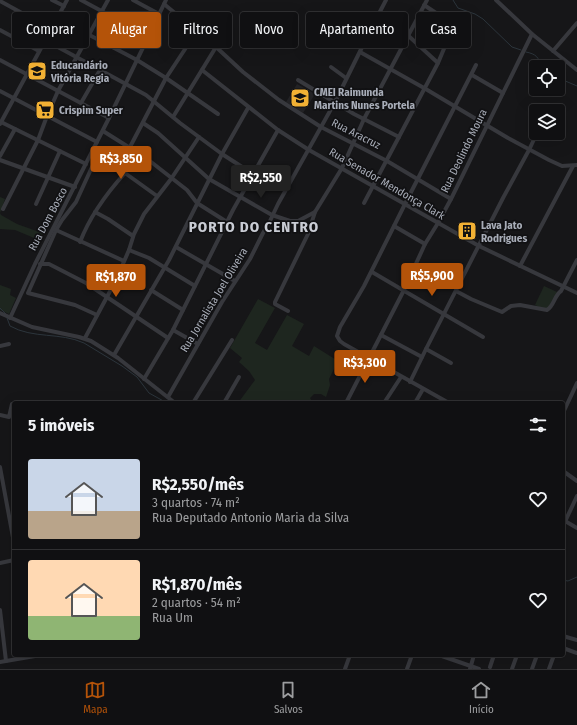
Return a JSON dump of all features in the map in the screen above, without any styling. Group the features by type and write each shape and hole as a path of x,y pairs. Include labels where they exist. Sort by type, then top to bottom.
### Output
{"street":[{"path":"52,0 64,6"},
{"path":"60,12 67,0"},
{"path":"81,0 102,11"},
{"path":"108,0 89,35 137,60 218,114"},
{"path":"133,0 155,12"},
{"name":"Rua Jornalista Joel Oliveira","path":"380,12 386,0"},
{"path":"288,311 274,304 308,234 316,212 342,168 364,119 427,0"},
{"path":"496,0 532,34 577,70"},
{"path":"0,1 20,12"},
{"name":"Rua Dom Bosco","path":"160,12 165,2"},
{"name":"Rua Aracruz","path":"165,2 176,12"},
{"path":"364,203 438,63 448,41 452,27 448,21 424,5"},
{"path":"553,51 577,23"},
{"path":"0,30 39,51"},
{"name":"Rua Deolindo Moura","path":"347,401 404,290 425,244 451,199 532,34"},
{"path":"409,36 438,63"},
{"path":"41,48 1,121 86,164"},
{"path":"60,48 133,87 154,101 222,154 253,174"},
{"path":"3,209 38,140 58,91 81,48"},
{"name":"Rua Dom Bosco","path":"10,318 35,264 103,131 142,48"},
{"path":"130,147 166,78 186,48"},
{"path":"173,117 215,48"},
{"name":"Rua Aracruz","path":"217,48 257,84 279,100 321,126 387,161 451,199"},
{"name":"Rua Jornalista Joel Oliveira","path":"168,397 235,281 250,259 262,233 269,224 272,215 335,102 362,48"},
{"path":"360,52 529,150 556,164 575,166 520,266"},
{"path":"0,60 109,118"},
{"path":"444,401 344,344 338,338 339,329 372,272 476,65"},
{"path":"331,67 346,78"},
{"path":"81,103 100,70"},
{"name":"Rua Senador Mendonça Clark","path":"202,70 248,108 309,150 479,246 562,289 577,293"},
{"path":"472,75 503,93"},
{"path":"298,80 364,119 399,137"},
{"path":"0,91 97,142"},
{"path":"114,355 176,247 222,154 248,108"},
{"path":"143,123 158,133 210,179 272,215 290,221 298,221 316,212"},
{"path":"0,156 15,129"},
{"path":"144,378 168,338 227,222 278,130"},
{"path":"103,131 130,147 163,170 171,179 187,190 197,203 227,222"},
{"path":"85,338 107,298 144,214 171,179 199,137"},
{"path":"410,382 534,140"},
{"path":"36,204 60,151"},
{"path":"92,153 125,173 157,196"},
{"path":"97,156 76,202 56,230 28,294 75,305 97,315"},
{"path":"0,160 75,187"},
{"path":"80,242 86,226 95,212 115,184 125,173"},
{"path":"69,198 76,202"},
{"path":"95,212 133,236"},
{"path":"394,226 425,244"},
{"path":"56,230 124,261"},
{"path":"176,247 235,281"},
{"path":"129,250 149,258 195,286"},
{"path":"456,291 502,312 511,306 520,305 547,310 550,308 557,294 562,289 577,260"},
{"path":"35,264 49,264 75,277 168,338"},
{"path":"372,272 483,337"},
{"path":"151,290 183,310"},
{"path":"0,313 32,327 85,338 114,355 173,401"},
{"path":"172,330 198,344"},
{"path":"381,335 422,358"},
{"path":"194,401 232,340"},
{"path":"0,346 9,344"},
{"path":"426,349 452,363"},
{"path":"225,401 239,377"},
{"path":"385,401 402,378"},
{"path":"565,409 577,382"},
{"path":"416,401 423,389"},
{"path":"0,415 9,417 12,404"},
{"path":"0,467 12,532"},
{"path":"565,472 577,480"},
{"path":"577,496 566,521 577,528"},
{"path":"0,563 12,560"},
{"path":"0,610 6,661"},
{"path":"565,637 577,640"},
{"path":"565,649 577,653"},
{"path":"0,662 29,657"},
{"path":"345,669 349,657"},
{"path":"407,669 411,657"},
{"path":"444,657 470,668 479,669"},
{"path":"470,668 473,657"},
{"path":"490,667 493,657"},
{"path":"512,669 516,657"},
{"path":"532,669 536,657"},
{"path":"549,669 553,657"}],"shaded area":[{"name":"CMEI Raimunda Martins Nunes Portela","path":"297,84 315,94 303,113 286,102"},
{"path":"0,197 5,199 0,213"},
{"path":"0,213 17,224 42,233 43,235 41,239 39,240 15,230 0,229"},
{"path":"0,285 11,289 10,295 16,298 9,314 0,310"},
{"path":"544,286 557,292 547,311 535,305"},
{"path":"258,299 275,308 255,343 267,350 287,315 304,324 292,346 309,356 314,346 338,361 329,379 330,385 326,397 321,394 314,394 310,398 312,401 239,401 255,380 249,371 239,362 242,358 230,348"}],"waterway":[{"path":"453,0 458,8 475,14 483,19 512,47 521,50"},
{"path":"526,52 536,56 538,60"},
{"path":"565,81 577,86"},
{"path":"0,308 7,315"},
{"path":"7,318 10,326 28,333 66,338 84,343 122,366 137,377 149,393 163,401"},
{"path":"565,580 568,581 577,577"}],"place":[{"name":"Educandário Vitória Regia","path":"37,71"},
{"name":"CMEI Raimunda Martins Nunes Portela","path":"300,98"},
{"name":"Crispim Super","path":"45,110"},
{"name":"Lava Jato Rodrigues","path":"467,231"}],"district":[{"name":"PORTO DO CENTRO","path":"254,227"}]}
